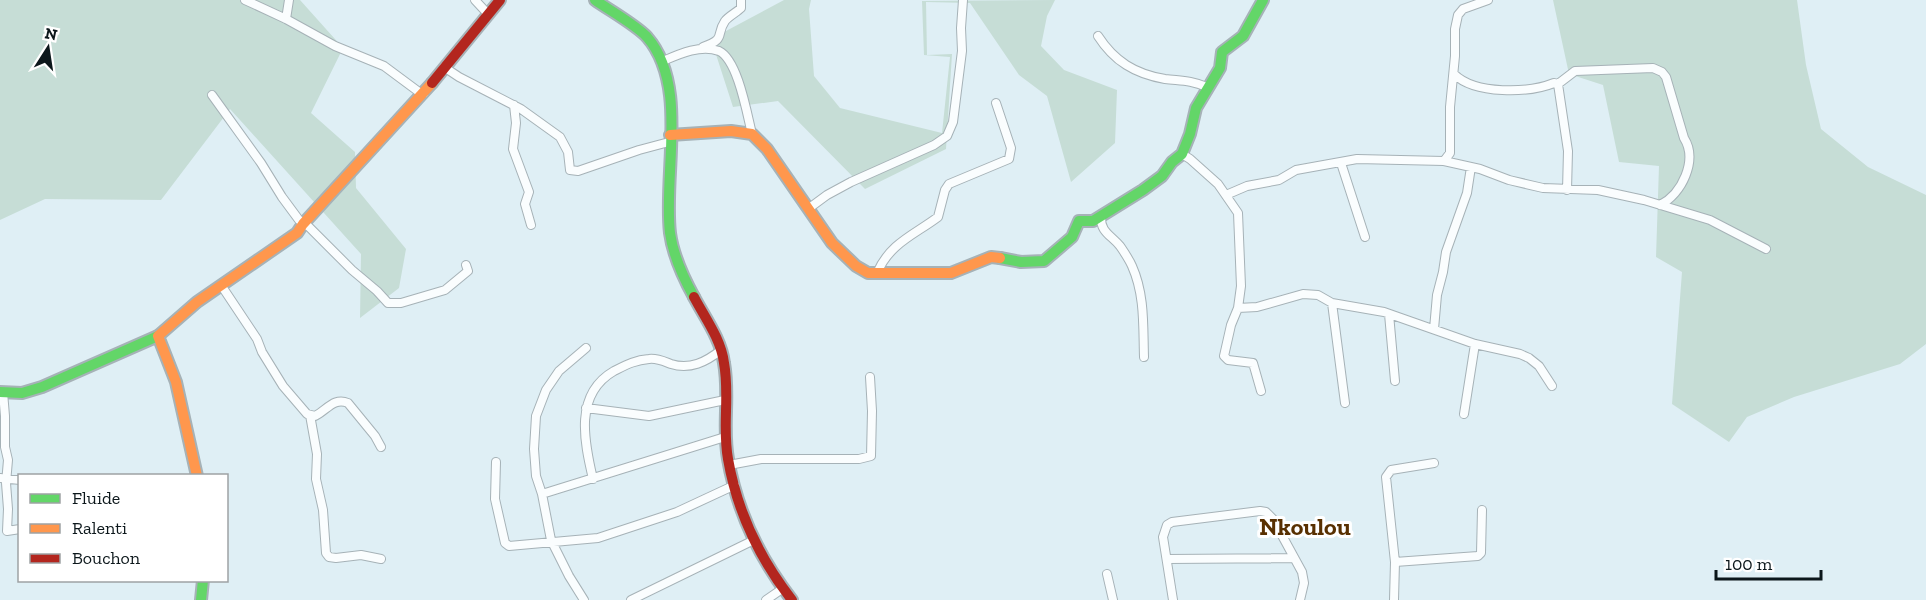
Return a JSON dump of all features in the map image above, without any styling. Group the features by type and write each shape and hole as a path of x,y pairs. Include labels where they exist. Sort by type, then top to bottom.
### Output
{"street":[{"path":"245,0 335,46 384,66 419,92 424,93"},
{"path":"285,19 290,0"},
{"path":"475,0 488,14"},
{"path":"18,529 8,531 3,478 8,460 1,392 12,394 45,387 69,374 159,336 197,302 297,233 424,93 500,0"},
{"path":"595,0 646,36 663,61 670,92 670,231 673,248 677,264 721,350 725,365 725,437 735,485 754,540 772,575 792,600"},
{"path":"663,61 714,43 721,36 726,21 741,8 741,0"},
{"path":"808,209 835,190 934,145 947,136 953,122 962,61 963,0"},
{"path":"696,50 717,50 725,56 733,68 752,134 767,149 838,250 861,270 877,273 901,271 951,273 991,257 1021,262 1044,261 1072,237 1079,221 1094,221 1152,185 1182,154 1190,134 1193,116 1206,87 1218,74 1221,52 1243,36 1263,0"},
{"path":"1444,161 1450,153 1450,107 1458,15 1463,9 1488,0"},
{"path":"1098,36 1112,55 1130,68 1160,78 1188,80 1206,87"},
{"path":"444,67 514,105 560,137 568,152 570,170 573,171 670,138 738,130 752,134"},
{"path":"1558,84 1575,71 1653,68 1662,72 1666,77 1684,138 1689,146 1689,160 1677,192 1671,199 1660,205"},
{"path":"1454,74 1459,79 1507,91 1540,88 1554,82 1558,84"},
{"path":"1558,84 1568,152 1567,190"},
{"path":"212,95 261,163 288,207 303,224 309,227 388,303 445,290 468,272 466,265"},
{"path":"877,273 884,260 899,244 910,234 938,217 945,190 949,184 1009,159 1011,148 996,103"},
{"path":"514,105 516,123 513,149 529,192 525,204 531,225"},
{"path":"1182,154 1218,184 1236,208 1239,218 1242,275 1238,308 1224,356 1228,360 1253,363 1261,391"},
{"path":"1226,195 1247,186 1279,180 1296,170 1357,159 1444,161 1543,188 1618,193 1710,220 1766,249"},
{"path":"1341,163 1365,237"},
{"path":"1434,329 1437,294 1446,252 1467,193 1471,167"},
{"path":"1101,216 1102,229 1120,247 1134,271 1142,305 1144,357"},
{"path":"220,285 257,339 262,352 283,386 310,415 317,454 316,479 323,510 328,557 361,555 381,559"},
{"path":"1238,308 1252,308 1306,294 1318,295 1332,303 1389,314 1475,344 1529,358 1539,366 1552,386"},
{"path":"1332,303 1345,403"},
{"path":"1389,314 1395,381"},
{"path":"159,336 176,382 198,474"},
{"path":"1464,414 1475,344"},
{"path":"584,600 551,540 536,476 534,449 536,416 546,390 559,371 586,348"},
{"path":"593,478 585,444 586,408 590,394 597,384 610,373 631,362 655,359 680,366 701,364 721,350"},
{"path":"729,465 761,459 859,459 871,456 870,377"},
{"path":"586,408 649,416 725,400"},
{"path":"310,415 323,413 333,402 348,403 375,436 381,447"},
{"path":"542,494 725,437"},
{"path":"496,462 495,499 505,543 514,546 551,540 577,541 598,538 677,512 735,485"},
{"path":"1394,600 1395,562 1386,477 1391,470 1434,463"},
{"path":"3,478 18,480"},
{"path":"1395,562 1478,555 1481,553 1482,510"},
{"path":"1173,600 1163,537 1167,525 1172,522 1260,511 1266,512 1273,519 1302,572 1304,583 1300,600"},
{"path":"631,600 754,540"},
{"path":"1167,559 1294,558"},
{"path":"1107,574 1113,600"},
{"path":"201,600 203,582"},
{"path":"766,600 782,589"}],"green space":[{"path":"0,0 300,0 343,48 311,113 355,152 356,188 406,249 399,288 360,318 361,254 230,109 161,200 45,199 0,220"},
{"path":"784,0 811,0 809,9 814,76 840,108 942,133 950,57 924,55 922,1 1055,0 1047,16 1041,46 1064,70 1117,90 1115,143 1071,182 1047,96 1019,75 970,3 926,2 927,55 952,54 946,149 865,189 778,101 733,107 711,39"},
{"path":"1553,0 1797,0 1806,65 1821,129 1868,167 1926,195 1926,344 1900,364 1794,397 1747,417 1729,442 1672,404 1682,272 1656,257 1659,166 1619,162 1603,85 1569,74"}],"traffic: fast":[{"path":"595,0 642,32 660,57 667,79 671,104 670,233 679,266 694,297"},
{"path":"1000,258 1021,262 1044,261 1072,237 1079,221 1093,221 1162,176 1172,162 1182,154 1190,134 1196,108 1220,68 1222,52 1243,36 1263,0"},
{"path":"0,392 22,393 42,387 158,336"},
{"path":"201,600 203,582"}],"traffic: slow":[{"path":"197,474 176,382 158,336 197,302 297,233 432,83"},
{"path":"670,135 731,131 752,134 767,149 832,243 856,266 868,273 951,273 991,257 1000,258"}],"traffic: jam":[{"path":"432,83 500,0"},
{"path":"694,297 716,337 722,354 726,375 726,447 737,497 760,551 792,600"}],"district":[{"name":"Nkoulou","path":"1305,526"}]}
